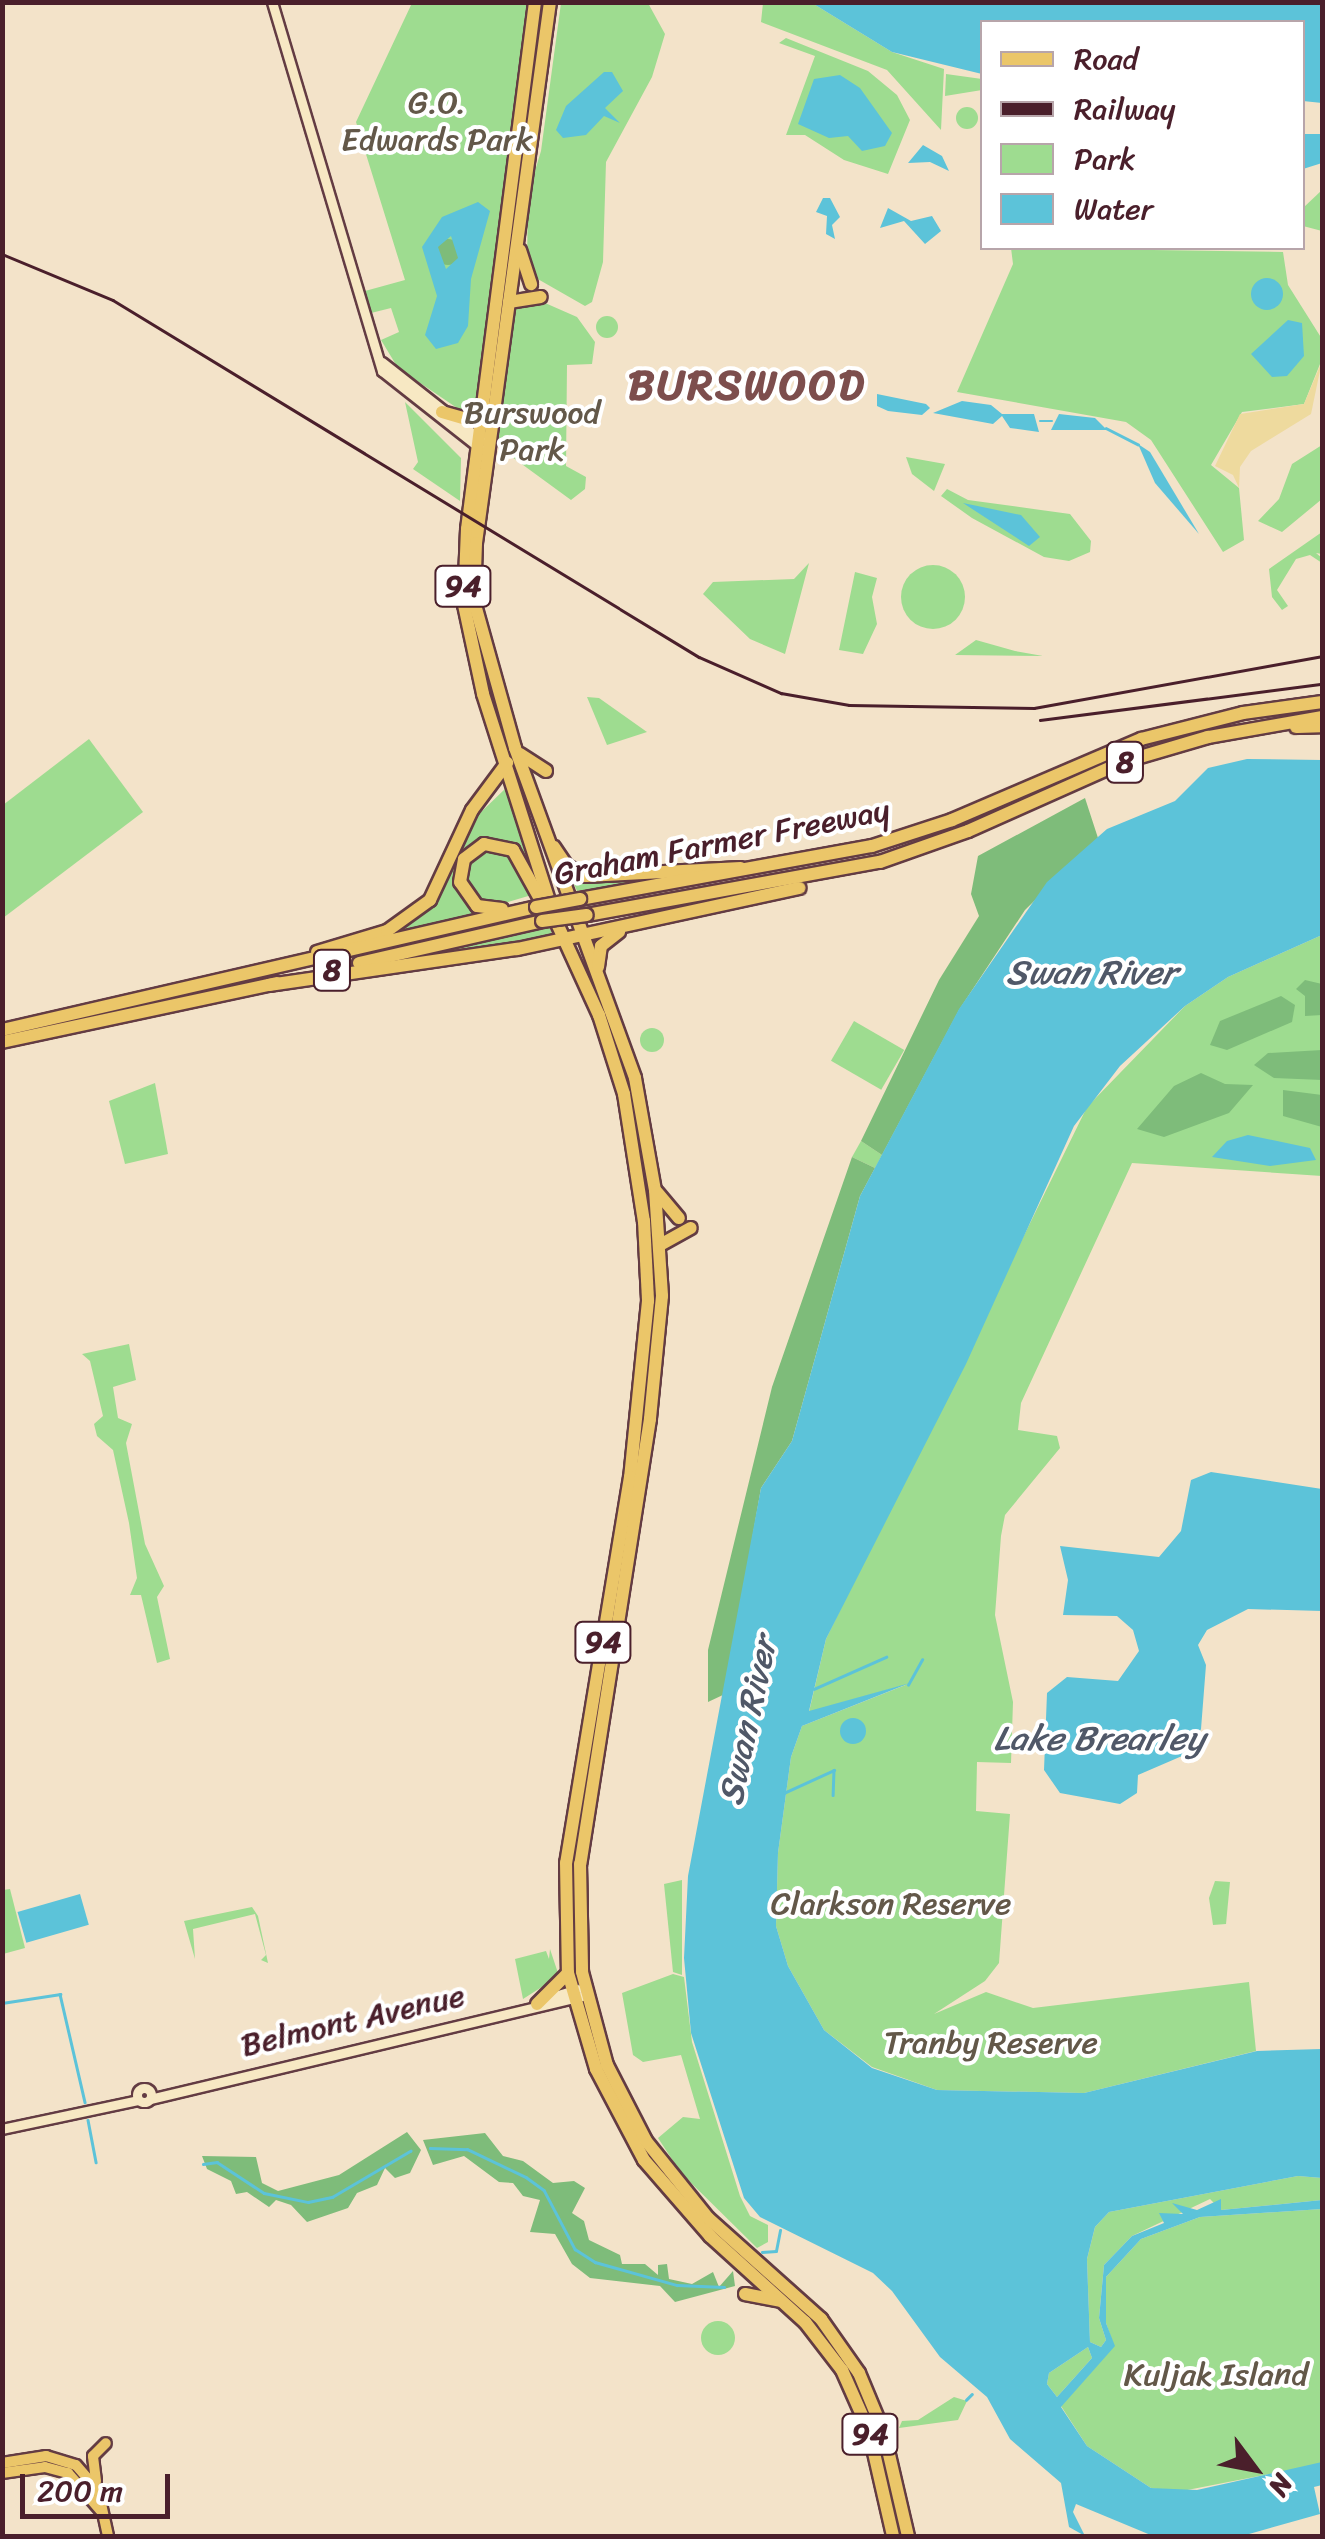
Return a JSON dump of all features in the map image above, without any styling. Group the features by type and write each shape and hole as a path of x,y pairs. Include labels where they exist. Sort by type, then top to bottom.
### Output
{"highway":[{"name":"94","path":"535,2 481,408 483,446 474,601 515,748 540,914 564,940 608,1037 630,1116 644,1221 648,1312 630,1478 566,1863 568,1973 607,2065 646,2141 685,2194 810,2308 852,2362 878,2416 908,2536"},
{"name":"94","path":"550,2 509,302 483,446 464,605 507,762 541,825 598,967 634,1078 655,1190 660,1244 662,1296 650,1419 580,1864 579,1993 596,2070 644,2160 682,2208 788,2304 838,2363 862,2412 893,2536"},
{"path":"518,238 532,284"},
{"path":"509,302 541,297"},
{"path":"442,412 472,418 481,408"},
{"name":"Graham Farmer Freeway","path":"120,1011 269,984 540,914 580,899 763,869 905,836 1141,739 1242,713 1322,702"},
{"name":"Graham Farmer Freeway","path":"120,1011 253,974 540,914 586,915 829,875 968,831 1123,762 1258,726 1322,716"},
{"path":"1258,726 1322,726"},
{"path":"515,748 532,768 546,771"},
{"path":"253,974 387,930 417,912 439,889 485,794 507,762"},
{"path":"485,794 519,780"},
{"path":"541,825 567,866 586,876 763,869"},
{"path":"494,842 513,850 540,914 485,909 470,900 460,869 472,850 494,842"},
{"path":"269,984 564,940 810,886 829,875"},
{"path":"598,967 602,944 640,923"},
{"path":"517,949 555,951 580,975"},
{"name":"8","path":"2,1030 120,1011"},
{"name":"8","path":"2,1042 120,1011"},
{"path":"655,1190 679,1218"},
{"path":"660,1244 691,1228"},
{"path":"537,2004 568,1973"},
{"path":"739,2247 758,2278"},
{"path":"745,2294 788,2304"}],"main road":[{"path":"272,2 382,362 395,388 483,446"},
{"path":"382,362 483,446"},
{"name":"Belmont Avenue","path":"2,2129 579,1993"},
{"path":"106,2443 93,2456 108,2536"},
{"path":"2,2464 36,2456 76,2465 98,2490"},
{"path":"2,2473 54,2468 82,2483 102,2513"}],"green space":[{"name":"G.O. Edwards Park","path":"412,3 528,3 477,405 463,412 398,368 381,340 399,332 391,308 371,313 365,291 405,280 356,122"},
{"path":"561,3 648,3 665,34 652,77 606,162 603,262 592,302 585,306 529,274 527,266 528,194 541,151"},
{"path":"763,3 812,3 892,52 944,69 941,130 887,70 761,22"},
{"path":"786,38 868,71 897,95 910,120 888,174 844,160 805,135 786,135 815,56 779,43"},
{"path":"946,74 980,79 980,90 945,96"},
{"path":"963,107 971,107 978,118 971,129 963,129 956,122 956,114"},
{"path":"1322,190 1322,231 1305,227 1305,206"},
{"path":"448,239 457,243 461,252 457,261 448,265 439,261 435,252 439,243"},
{"path":"1011,250 1283,252 1288,285 1322,339 1322,359 1304,404 1242,412 1211,465 1239,488 1244,540 1223,552 1151,440 1126,422 957,392 1013,264"},
{"name":"Burswood Park","path":"536,299 577,317 595,342 592,364 567,365 566,466 586,477 585,489 571,500 497,446 515,306"},
{"path":"607,316 615,319 615,335 607,338 599,335 596,327 599,319"},
{"path":"405,402 461,458 460,501 413,469 418,462"},
{"path":"1322,445 1322,499 1282,532 1258,521 1279,499 1292,464"},
{"path":"906,457 945,464 934,491 912,474"},
{"path":"947,489 968,500 1070,514 1091,541 1090,552 1069,561 1044,557 972,518 941,496"},
{"path":"1322,532 1322,554 1316,553 1322,563 1310,555 1296,559 1277,590 1288,606 1282,610 1272,597 1269,569"},
{"path":"809,563 785,654 750,639 703,594 713,582 794,579"},
{"path":"933,565 955,575 965,597 955,619 933,629 911,619 901,597 911,575"},
{"path":"855,572 877,578 872,597 877,624 863,654 839,650"},
{"path":"976,640 1015,651 1043,656 955,655"},
{"path":"587,697 599,698 647,732 607,745"},
{"path":"89,739 143,812 3,918 3,805"},
{"path":"506,788 528,859 510,843 488,840 457,870 486,912 352,946 429,906 479,814"},
{"path":"1085,798 1098,838 1025,910 959,1010 882,1155 861,1141 939,980 979,916 971,894 978,856"},
{"path":"505,849 535,894 495,906 475,898 466,884 468,863 482,850"},
{"path":"569,873 692,874 577,891"},
{"path":"549,926 554,939 382,963 489,936"},
{"name":"Clarkson Reserve","path":"1322,935 1322,1176 1132,1163 1021,1403 1018,1430 1057,1436 1060,1448 1005,1515 1001,1536 995,1615 1013,1702 1011,1763 977,1762 976,1811 1010,1814 999,1963 985,1981 934,2014 986,1992 1033,2008 1249,1982 1256,2051 1084,2093 937,2090 872,2067 824,2030 788,1966 776,1926 778,1853 791,1757 802,1726 908,1684 809,1712 826,1639 1087,1107 1185,1006 1228,977"},
{"path":"1305,980 1322,984 1322,1015 1305,1016 1305,996 1296,989"},
{"path":"1281,996 1295,1005 1292,1022 1227,1050 1210,1045 1220,1021"},
{"path":"854,1021 904,1050 881,1090 831,1061"},
{"path":"652,1028 664,1040 652,1052 640,1040"},
{"path":"1322,1050 1322,1080 1274,1078 1254,1065 1268,1053"},
{"path":"1201,1073 1225,1084 1253,1085 1229,1113 1164,1137 1137,1129 1174,1086"},
{"path":"155,1083 168,1154 125,1164 109,1101"},
{"path":"1283,1090 1322,1095 1322,1127 1283,1116"},
{"path":"861,1141 882,1155 875,1168 852,1157"},
{"path":"852,1157 875,1168 860,1196 792,1441 761,1488 725,1694 708,1702 708,1650 772,1387"},
{"path":"129,1344 136,1380 113,1387 118,1418 132,1424 126,1443 145,1544 164,1586 157,1597 170,1659 157,1663 141,1595 130,1595 137,1578 129,1523 113,1450 97,1436 94,1424 103,1416 90,1361 82,1354"},
{"path":"682,1880 682,1975 673,1972 664,1884"},
{"path":"1215,1881 1230,1882 1226,1924 1213,1925 1209,1898"},
{"path":"10,1889 25,1948 3,1954 3,1890"},
{"path":"252,1907 258,1916 268,1963 261,1960 266,1955 255,1914 193,1929 195,1959 184,1921"},
{"path":"550,1949 559,1976 523,1999 515,1959 546,1951 549,1959"},
{"path":"673,1974 684,1977 692,2042 740,2196 750,2216 768,2225 768,2242 757,2248 681,2173 658,2138 683,2117 700,2119 681,2055 643,2062 633,2055 622,1993"},
{"path":"407,2132 421,2150 410,2173 395,2178 385,2168 377,2185 357,2193 348,2208 307,2222 291,2205 276,2200 269,2207 247,2192 236,2194 231,2181 207,2169 202,2156 256,2157 262,2183 278,2191 339,2175"},
{"path":"485,2133 503,2156 523,2161 553,2183 574,2181 585,2188 572,2213 584,2221 589,2240 620,2255 622,2264 645,2264 658,2275 658,2265 667,2264 669,2279 692,2284 713,2272 719,2287 733,2271 735,2286 675,2302 660,2286 590,2278 572,2264 555,2234 530,2232 540,2200 523,2196 513,2183 499,2182 464,2156 433,2165 423,2140"},
{"path":"1298,2176 1322,2178 1322,2200 1221,2210 1210,2199 1132,2236 1104,2265 1099,2318 1106,2340 1101,2347 1090,2342 1087,2259 1095,2227 1109,2212"},
{"name":"Kuljak Island","path":"1322,2209 1321,2464 1177,2492 1151,2488 1087,2446 1061,2406 1114,2346 1106,2323 1106,2277 1141,2239 1200,2217"},
{"path":"718,2321 730,2326 735,2338 730,2350 718,2355 706,2350 701,2338 706,2326"},
{"path":"1088,2347 1092,2358 1057,2397 1047,2384 1049,2373"},
{"path":"954,2397 967,2401 958,2420 899,2428 902,2421 918,2420"}],"sand":[{"path":"1322,361 1311,414 1251,451 1240,467 1239,488 1233,475 1215,466 1240,414 1304,404"}],"water":[{"path":"812,3 1322,3 1322,103 1305,101 1305,20 980,20 980,74 892,52"},
{"path":"604,72 612,72 623,91 605,108 620,123 604,116 586,135 563,138 556,130 566,106"},
{"path":"840,75 860,88 892,133 885,146 862,151 848,136 829,138 798,124 814,79"},
{"path":"1305,134 1322,134 1322,163 1305,168"},
{"path":"923,145 942,156 949,171 930,162 908,163"},
{"path":"823,198 830,198 840,217 832,225 835,239 826,234 827,216 816,212"},
{"path":"478,202 490,211 471,279 468,326 458,343 436,349 425,335 437,296 422,247 442,217","holes":["451,236 458,258 446,269 438,247"]},
{"path":"888,208 911,221 932,216 941,231 925,244 904,221 880,228"},
{"path":"1267,278 1278,283 1283,294 1278,305 1267,310 1256,305 1251,294 1256,283"},
{"path":"1288,320 1302,323 1304,356 1287,376 1272,377 1251,354"},
{"path":"877,394 930,408 922,415 888,411 877,406"},
{"path":"962,401 991,405 1002,414 1034,414 1039,432 1010,428 1002,416 993,424 933,413"},
{"path":"1059,414 1095,418 1107,430 1051,430"},
{"path":"1138,444 1150,452 1199,534 1155,483"},
{"path":"963,503 1021,515 1040,537 1029,546"},
{"name":"Swan River","path":"1247,759 1322,760 1322,935 1228,977 1185,1006 1120,1066 1074,1126 966,1364 826,1639 809,1711 910,1683 802,1726 791,1757 778,1853 776,1926 788,1966 824,2030 872,2068 937,2090 1084,2093 1257,2051 1322,2049 1322,2178 1298,2176 1109,2212 1095,2227 1087,2259 1090,2342 1101,2347 1106,2340 1099,2318 1104,2265 1132,2236 1164,2223 1159,2213 1183,2214 1172,2203 1197,2210 1221,2199 1221,2210 1322,2200 1322,2209 1200,2217 1141,2239 1106,2277 1106,2323 1115,2346 1061,2407 1087,2446 1151,2488 1197,2490 1322,2462 1322,2485 1314,2487 1320,2514 1242,2536 1153,2536 1076,2504 1073,2512 1085,2536 1069,2527 1061,2483 1010,2439 987,2397 940,2357 892,2291 873,2273 760,2217 744,2198 691,2033 684,1958 688,1876 761,1488 792,1441 860,1196 959,1009 1047,882 1107,829 1175,801 1208,768","holes":["1088,2347 1092,2358 1057,2397 1047,2384 1049,2373"]},
{"path":"1248,1135 1310,1148 1316,1160 1270,1166 1212,1157 1227,1141"},
{"name":"Lake Brearley","path":"1211,1472 1322,1489 1322,1611 1248,1609 1207,1630 1198,1645 1206,1665 1201,1729 1189,1753 1138,1775 1137,1793 1120,1804 1060,1793 1044,1770 1047,1693 1067,1677 1118,1681 1139,1651 1133,1630 1117,1616 1063,1615 1068,1580 1060,1546 1159,1557 1181,1531 1191,1480"},
{"path":"853,1718 862,1722 866,1731 862,1740 853,1744 844,1740 840,1731 844,1722"},
{"path":"80,1894 89,1925 26,1943 18,1912"}],"waterway":[{"path":"1040,421 1052,421"},
{"path":"1106,428 1138,444"},
{"path":"814,1689 886,1657"},
{"path":"908,1685 922,1660"},
{"path":"784,1793 834,1770 833,1795"},
{"path":"2,2003 60,1994 85,2102"},
{"path":"88,2120 96,2162"},
{"path":"430,2148 467,2149 526,2177 544,2190 575,2249 595,2262 677,2285 724,2287"},
{"path":"203,2164 217,2162 264,2193 308,2202 332,2197 410,2151"},
{"path":"762,2252 776,2251 780,2230"},
{"path":"966,2400 972,2394"}],"railway":[{"path":"2,254 113,300 699,657 781,693 849,705 1034,708 1322,656"},
{"path":"1040,720 1322,684"}],"district":[{"name":"BURSWOOD","path":"747,385"}],"park label":[{"name":"Tranby Reserve","path":"991,2043"}]}
